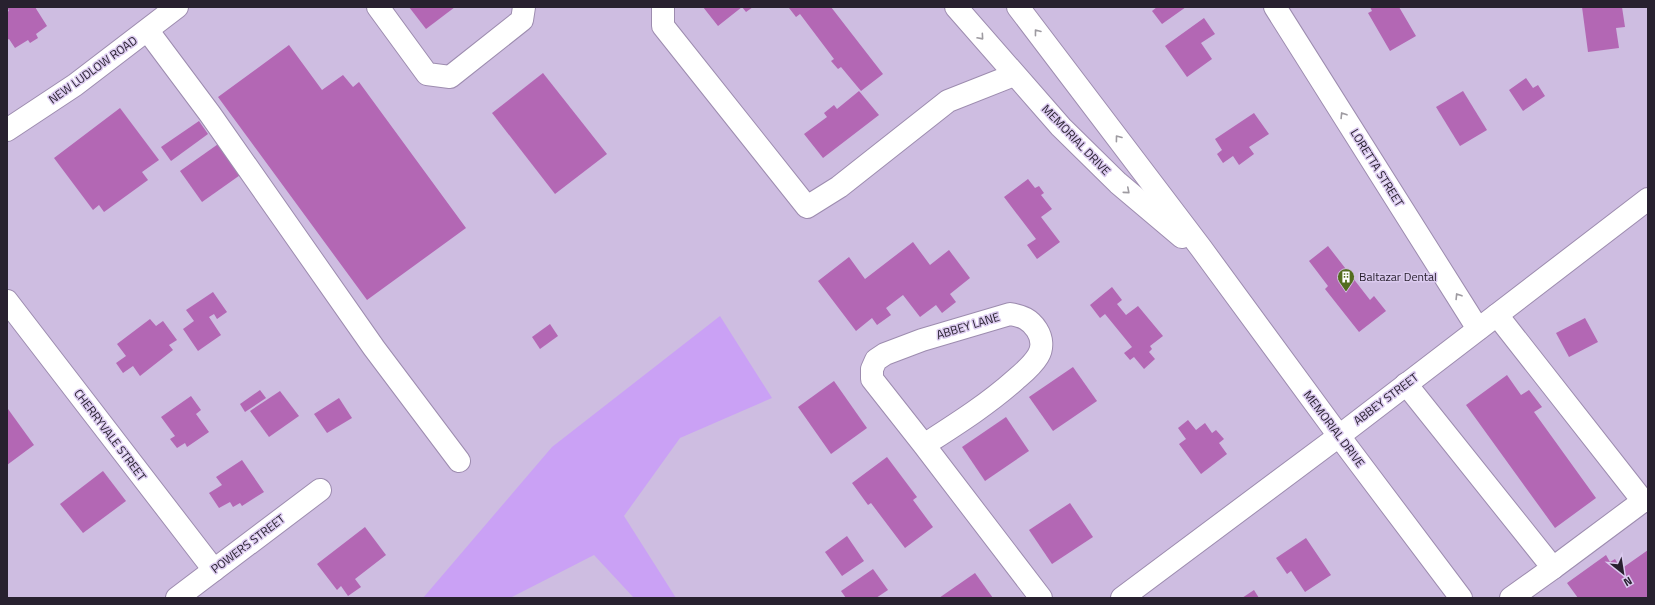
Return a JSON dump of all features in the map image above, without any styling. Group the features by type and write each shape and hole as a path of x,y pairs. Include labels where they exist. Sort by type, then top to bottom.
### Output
{"street":[{"name":"NEW LUDLOW ROAD","path":"7,130 75,85 148,31 177,7"},
{"path":"378,7 427,74 450,76 522,20 524,7"},
{"path":"663,7 663,26 807,207 839,187 948,101 1014,75"},
{"name":"MEMORIAL DRIVE","path":"956,7 1061,127 1118,183 1209,259"},
{"name":"MEMORIAL DRIVE","path":"1018,7 1209,259 1339,436 1461,598"},
{"name":"LORETTA STREET","path":"1275,7 1478,329"},
{"path":"148,31 210,114 374,348 459,461"},
{"name":"ABBEY STREET","path":"1122,598 1339,436 1648,199"},
{"name":"CHERRYVALE STREET","path":"7,301 214,570"},
{"name":"ABBEY LANE","path":"924,445 1004,390 1028,369 1039,355 1042,344 1040,334 1033,323 1023,316 1010,314 922,340 885,354 876,360 872,368 872,379 1041,598"},
{"path":"1497,315 1646,501 1510,598"},
{"path":"1406,384 1553,568"},
{"name":"POWERS STREET","path":"177,598 320,490"}],"shaded area":[{"path":"720,316 772,398 680,438 624,516 676,598 634,598 594,555 510,598 423,598 552,447"}],"building":[{"path":"7,7 35,7 47,26 36,34 38,38 30,43 28,40 15,48 9,39 7,40 7,12 9,11"},
{"path":"409,7 455,7 426,29"},
{"path":"703,7 742,7 718,26"},
{"path":"742,7 753,7 746,12"},
{"path":"831,7 883,74 861,91 841,67 838,69 831,61 834,59 800,14 796,17 789,8"},
{"path":"1157,7 1186,7 1162,24 1152,11"},
{"path":"1370,7 1399,7 1416,36 1390,51 1368,13 1372,11"},
{"path":"1582,7 1622,7 1625,27 1616,28 1619,48 1588,52"},
{"path":"1204,18 1215,34 1201,43 1212,59 1187,77 1165,46"},
{"path":"289,45 322,90 343,75 353,87 359,82 466,228 367,300 218,97"},
{"path":"543,73 607,154 555,194 492,113"},
{"path":"1526,78 1533,88 1538,85 1545,96 1523,111 1509,90"},
{"path":"859,91 879,115 823,158 804,134 827,117 824,113 834,105 837,109"},
{"path":"1463,91 1487,130 1460,146 1436,107"},
{"path":"120,108 159,160 142,172 148,180 104,212 99,205 93,210 54,158"},
{"path":"1254,113 1269,134 1249,147 1254,154 1239,165 1233,156 1223,163 1217,154 1222,150 1215,139"},
{"path":"199,121 208,134 171,161 161,147"},
{"path":"221,142 243,173 202,202 180,171"},
{"path":"1028,179 1035,188 1039,186 1044,193 1041,195 1052,209 1041,217 1060,242 1037,259 1027,245 1036,239 1004,197"},
{"path":"913,242 930,265 949,250 970,278 950,294 956,302 942,313 936,305 920,317 903,295 886,308 891,315 877,325 872,318 856,331 818,281 849,257 865,279"},
{"name":"Baltazar Dental","path":"1328,246 1370,300 1374,296 1386,311 1359,332 1325,289 1328,286 1309,261"},
{"path":"1112,287 1122,300 1117,304 1126,315 1138,306 1163,336 1150,346 1152,349 1149,352 1155,359 1144,369 1134,357 1130,360 1124,353 1132,347 1105,314 1100,318 1090,305"},
{"path":"213,292 227,312 217,319 214,314 209,317 221,335 198,351 183,329 194,321 186,310"},
{"path":"1585,318 1598,342 1569,357 1556,333"},
{"path":"150,319 156,326 163,321 177,340 169,345 173,350 140,376 133,366 123,373 116,363 126,356 117,344"},
{"path":"550,324 558,336 540,349 532,337"},
{"path":"1073,367 1097,401 1053,431 1029,397"},
{"path":"1507,375 1521,395 1529,390 1542,407 1534,412 1596,498 1555,528 1466,405"},
{"path":"834,381 867,428 831,454 798,407"},
{"path":"260,390 266,398 245,412 240,404"},
{"path":"280,391 299,416 269,437 250,411"},
{"path":"191,396 201,410 196,414 209,432 187,447 185,443 177,448 170,439 175,436 161,417"},
{"path":"339,398 352,418 327,433 314,414"},
{"path":"8,409 34,445 7,465 7,410"},
{"path":"1006,417 1029,451 985,481 962,447"},
{"path":"1188,420 1196,430 1205,423 1212,433 1216,430 1224,439 1219,443 1227,454 1201,474 1179,444 1186,439 1178,428"},
{"path":"887,457 917,497 913,500 933,527 905,548 871,503 868,505 852,483"},
{"path":"242,460 264,492 242,506 240,503 233,507 230,502 219,508 209,493 222,485 216,477"},
{"path":"103,471 126,501 83,533 60,504"},
{"path":"1070,503 1093,537 1052,564 1029,530"},
{"path":"365,527 386,555 355,579 361,587 348,596 341,586 337,590 317,564"},
{"path":"847,536 864,561 842,576 825,552"},
{"path":"1306,538 1331,575 1305,592 1291,571 1287,574 1276,558"},
{"path":"1648,550 1648,598 1578,598 1567,583 1606,555 1610,562 1615,559 1621,569"},
{"path":"873,569 888,590 876,598 846,598 841,591"},
{"path":"975,573 993,598 939,598"},
{"path":"1254,590 1259,598 1242,598"}],"place":[{"name":"Baltazar Dental","path":"1346,292"}]}
